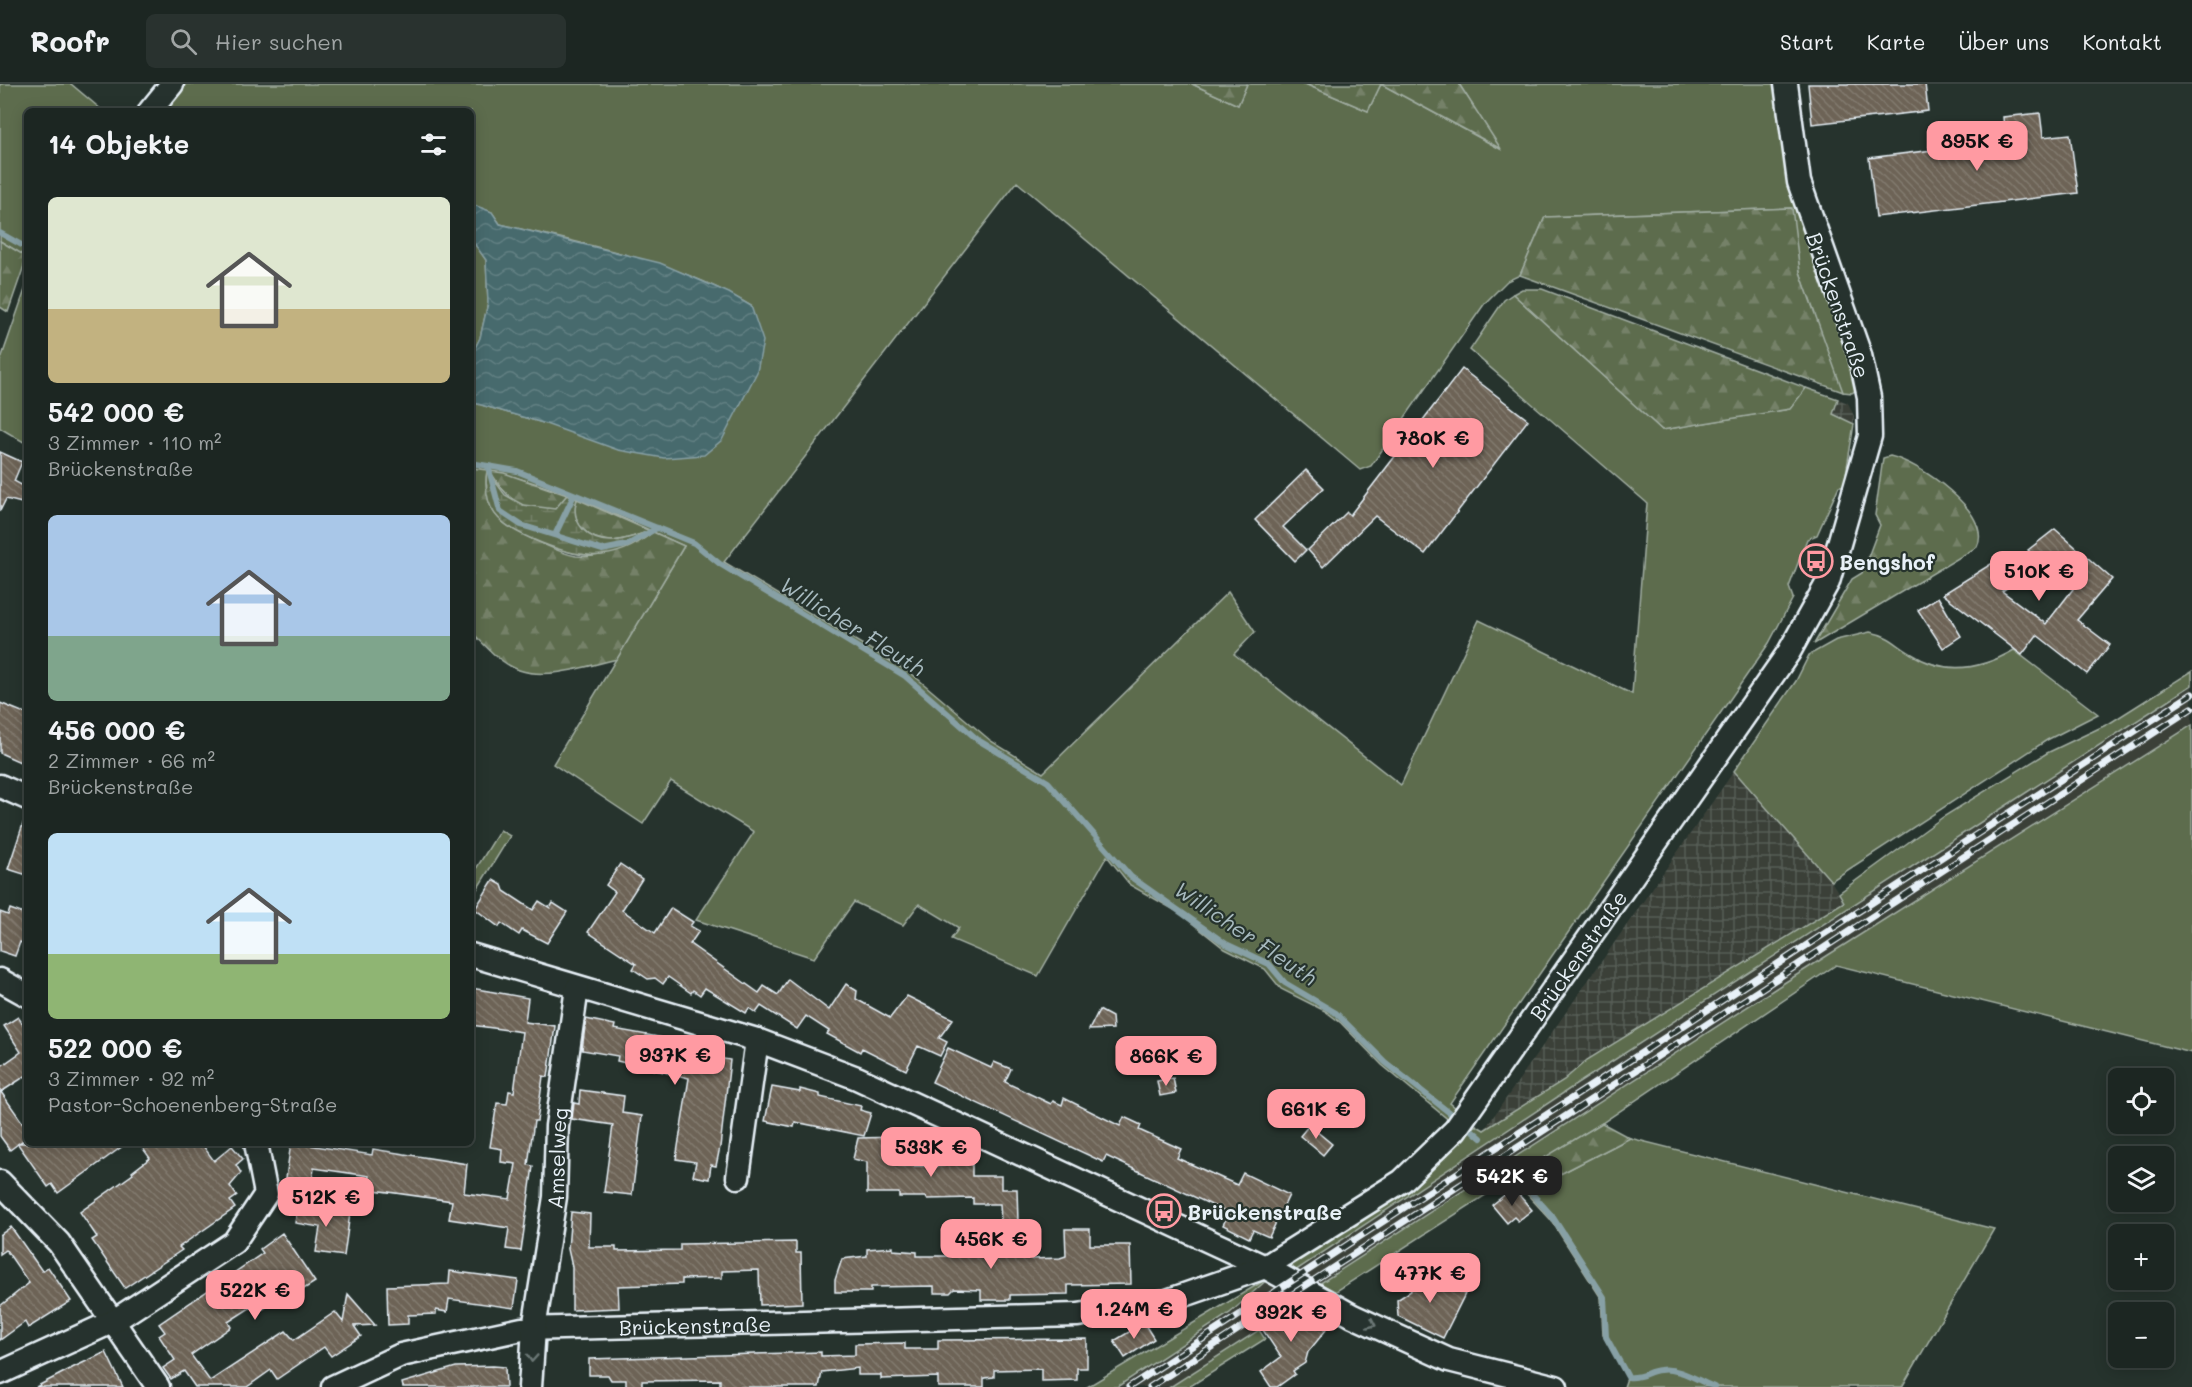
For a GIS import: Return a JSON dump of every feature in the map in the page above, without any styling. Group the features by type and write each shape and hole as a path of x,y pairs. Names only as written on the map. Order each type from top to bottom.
{"street":[{"path":"152,108 172,84"},
{"name":"Brückenstraße","path":"333,1387 401,1355 522,1329 1078,1315 1167,1301 1265,1267 1402,1181 1455,1130 1789,652 1828,582 1868,449 1869,406 1860,355 1801,190 1786,84"},
{"path":"0,786 24,797"},
{"path":"474,956 757,1040 857,1078 1265,1267 1353,1316 1449,1360 1556,1387"},
{"path":"0,980 24,992"},
{"name":"Amselweg","path":"530,1387 534,1329 555,1197 557,1126 577,988"},
{"path":"738,1177 757,1040"},
{"path":"0,1373 114,1321 234,1242 266,1194 257,1146"},
{"path":"0,1182 59,1243 158,1387"}],"shaded area":[{"path":"1838,399 1848,403 1854,416 1854,424 1833,414"},
{"path":"2192,685 2192,725 1784,983 1319,1284 1320,1303 1313,1307 1301,1302 1170,1387 1117,1387 1230,1313 1270,1277 1295,1271 1571,1088"},
{"path":"1734,771 1831,881 1844,901 1587,1060 1564,1080 1484,1130"}],"green space":[{"path":"0,84 71,84 99,108 24,108 24,255 0,241"},
{"path":"178,84 1192,84 1238,105 1247,84 1305,84 1368,111 1381,84 1500,149 1459,84 1777,84 1851,354 1858,388 1852,393 1843,392 1836,377 1800,272 1791,208 1545,217 1520,275 1507,281 1485,303 1371,466 1360,470 1017,182 724,562 912,674 991,741 1043,773 1228,592 1255,632 1234,654 1401,785 1479,620 1632,694 1647,503 1470,350 1504,300 1513,294 1662,430 1789,409 1806,388 1838,399 1833,414 1854,424 1844,486 1839,486 1817,535 1807,539 1789,587 1793,598 1769,643 1450,1103 1457,1109 1450,1121 1382,1065 1341,1023 1325,1011 1281,989 1265,969 1225,949 1178,912 1130,885 1107,856 1038,976 951,939 959,928 919,904 903,925 854,902 814,958 696,920 754,832 671,781 643,824 553,764 684,546 553,489 499,473 474,469 474,403 543,423 751,306 722,290 661,265 598,247 500,224 492,212 474,205 474,108 158,108"},
{"path":"1192,84 1247,84 1238,105"},
{"path":"1305,84 1381,84 1368,111"},
{"path":"1381,84 1459,84 1501,149"},
{"path":"1792,208 1800,272 1843,392 1520,275 1545,217"},
{"path":"0,241 24,255 24,266 8,312 0,307"},
{"path":"474,243 486,260 488,303 480,338 474,350"},
{"path":"1522,289 1542,289 1806,388 1790,409 1662,430 1513,294"},
{"path":"24,293 24,442 0,428 0,362"},
{"path":"1890,456 1934,478 1964,505 1975,519 1979,534 1977,547 1814,644 1852,579 1862,573 1880,525 1875,515 1883,458"},
{"path":"474,468 487,470 488,498 492,509 506,525 563,552 576,556 606,554 627,547 653,532 684,546 617,659 568,671 530,673 512,667 493,653 474,634"},
{"path":"487,470 505,495 523,505 555,509 567,495 577,499 575,508 579,523 583,529 596,538 613,541 653,532 624,550 609,554 580,554 548,546 510,528 495,514 487,496"},
{"path":"490,471 504,473 567,495 556,509 524,506 502,489"},
{"path":"577,499 650,531 613,541 596,538 583,529 579,523 575,508"},
{"path":"1870,632 1887,638 1923,660 1949,667 1975,666 2014,650 2098,714 2047,740 1831,881 1734,771 1796,681 1809,655 1836,640"},
{"path":"2192,671 2192,685 1571,1088 1295,1271 1290,1264 1425,1177 1476,1125 1484,1130 1564,1080 1587,1060 1844,902 1839,893 1943,817 2047,753 2110,723"},
{"path":"2192,725 2192,1053 1836,965 1602,1123 1518,1174 1531,1189 1630,1138 1994,1229 1902,1387 1624,1387 1627,1378 1603,1335 1601,1298 1551,1220 1512,1178 1335,1292 1319,1284 1784,983"},
{"path":"500,830 510,836 474,894 474,872"},
{"path":"1602,1123 1630,1138 1531,1189 1517,1174"},
{"path":"1270,1277 1230,1313 1117,1387 1087,1387"},
{"path":"1259,1330 1265,1339 1189,1387 1170,1387"}],"water":[{"path":"474,205 492,212 500,224 660,263 729,293 751,306 763,341 757,372 722,440 704,455 664,458 618,450 543,423 474,403 474,350 480,338 488,303 486,260 474,243"}],"building":[{"path":"1808,84 1925,84 1928,111 1812,124"},
{"path":"2040,113 2043,137 2070,134 2078,193 1876,217 1869,158 2005,141 2003,117"},
{"path":"1462,369 1528,420 1425,554 1375,516 1323,567 1308,550 1347,512 1350,515"},
{"path":"0,452 22,462 14,481 24,486 24,497 22,503 6,499 0,511"},
{"path":"1306,470 1324,488 1283,527 1306,550 1295,561 1255,520"},
{"path":"2055,529 2112,579 2077,620 2110,645 2087,674 2037,635 2022,655 1943,594 2007,554 2022,578 2002,591 2046,624 2073,589 2028,550"},
{"path":"1938,597 1961,636 1943,648 1918,610"},
{"path":"0,703 24,713 24,764 0,753"},
{"path":"24,821 24,874 8,869"},
{"path":"620,864 642,879 622,910 655,933 671,908 693,922 690,926 699,931 690,944 759,993 764,986 778,995 788,979 829,1010 846,984 857,991 856,999 890,1018 907,996 953,1019 939,1038 947,1042 940,1056 918,1046 906,1070 862,1048 860,1052 827,1034 829,1031 806,1016 797,1029 761,1006 756,1013 749,1008 746,1013 705,988 700,995 693,990 691,993 668,977 663,984 655,978 648,979 633,969 636,964 588,932 615,892 606,885"},
{"path":"493,880 502,885 504,891 533,910 539,901 550,908 553,903 567,912 547,943 522,930 519,935 501,923 499,927 475,909"},
{"path":"10,909 24,914 24,944 20,942 15,956 0,951 0,912 8,915"},
{"path":"474,989 528,998 525,1022 555,1026 548,1077 543,1076 537,1121 534,1121 528,1165 533,1166 521,1251 506,1249 509,1228 449,1219 452,1201 367,1189 369,1176 314,1168 310,1198 290,1195 293,1179 286,1178 291,1146 315,1146 372,1155 373,1149 467,1164 464,1193 510,1199 516,1164 501,1162 502,1149 490,1147 497,1103 507,1104 509,1091 514,1092 522,1032 474,1025"},
{"path":"1099,1010 1112,1017 1113,1029 1089,1030"},
{"path":"18,1017 24,1026 24,1077 1,1092 24,1125 24,1140 19,1143 24,1143 24,1146 123,1146 58,1193 52,1184 48,1187 18,1144 10,1150 0,1136 0,1067 21,1052 4,1026"},
{"path":"586,1019 615,1025 614,1029 664,1038 663,1041 672,1042 672,1045 691,1049 690,1053 730,1060 720,1147 716,1166 711,1165 709,1179 693,1176 696,1162 676,1159 689,1078 617,1061 618,1056 582,1050"},
{"path":"948,1048 991,1068 994,1062 1011,1069 1005,1082 1051,1104 1053,1101 1062,1105 1064,1098 1120,1126 1124,1117 1141,1125 1139,1130 1181,1149 1177,1158 1237,1185 1243,1173 1289,1195 1269,1237 1253,1230 1249,1238 1223,1225 1229,1213 1106,1156 1103,1162 932,1082"},
{"path":"1173,1078 1176,1093 1160,1096 1157,1081"},
{"path":"772,1087 800,1092 800,1089 820,1094 820,1097 861,1106 860,1110 871,1113 864,1136 795,1122 794,1127 765,1121"},
{"path":"580,1090 624,1096 622,1113 642,1116 632,1195 604,1192 613,1125 572,1119 574,1103 579,1104"},
{"path":"1309,1125 1332,1144 1323,1155 1300,1136"},
{"path":"899,1137 899,1166 944,1166 944,1158 972,1158 972,1176 1001,1176 1001,1189 1017,1189 1018,1222 1001,1222 1000,1204 973,1204 973,1198 927,1199 926,1197 899,1197 899,1193 867,1193 867,1162 853,1159 858,1138"},
{"path":"141,1146 170,1146 172,1148 175,1146 203,1146 214,1161 232,1146 243,1159 236,1165 241,1173 230,1186 237,1196 230,1201 235,1208 179,1247 182,1250 125,1288 92,1240 97,1237 80,1212 133,1174 132,1172 150,1158"},
{"path":"1513,1188 1532,1210 1518,1221 1514,1217 1507,1223 1492,1205"},
{"path":"298,1204 350,1213 344,1256 316,1252 320,1227 295,1223"},
{"path":"571,1212 590,1214 589,1247 616,1247 616,1251 680,1250 680,1244 796,1242 796,1253 801,1253 802,1303 760,1305 759,1270 722,1271 722,1278 682,1279 682,1284 618,1286 619,1308 572,1310 572,1267 568,1249"},
{"path":"11,1227 42,1271 48,1267 71,1301 28,1328 25,1322 0,1340 0,1306 29,1283 6,1250 0,1254 0,1235"},
{"path":"1065,1229 1090,1229 1090,1245 1130,1245 1131,1284 1068,1285 1068,1294 1010,1295 1010,1300 981,1300 981,1290 954,1289 950,1293 934,1293 934,1286 871,1287 871,1292 835,1292 835,1280 842,1259 867,1256 867,1249 893,1247 893,1250 917,1252 917,1256 986,1256 1008,1255 1008,1247 1031,1247 1031,1259 1060,1258 1066,1256"},
{"path":"282,1233 315,1282 278,1305 275,1301 263,1309 259,1302 228,1322 231,1327 191,1355 210,1381 286,1331 294,1340 335,1312 343,1322 348,1294 375,1325 354,1326 361,1336 331,1356 324,1347 277,1379 271,1370 247,1387 195,1387 184,1371 171,1379 163,1368 175,1360 159,1336 165,1332 159,1324 263,1253 260,1249"},
{"path":"1417,1270 1465,1294 1443,1338 1398,1316 1397,1300 1411,1291 1408,1277"},
{"path":"450,1271 518,1280 514,1308 449,1299 447,1312 436,1310 436,1314 408,1315 408,1324 388,1325 387,1286 449,1284"},
{"path":"1296,1305 1304,1318 1314,1312 1326,1330 1308,1352 1305,1363 1293,1371 1295,1374 1277,1387 1271,1387 1261,1372 1281,1357 1261,1327"},
{"path":"1144,1323 1154,1339 1125,1358 1114,1341"},
{"path":"1087,1339 1087,1368 1077,1368 1077,1380 1041,1381 1041,1369 994,1370 994,1377 984,1378 984,1387 938,1387 938,1377 881,1379 881,1375 858,1375 858,1368 822,1372 819,1387 720,1387 720,1380 642,1381 642,1387 626,1387 626,1380 611,1380 608,1375 589,1375 589,1359 821,1352 821,1356 855,1355 855,1344 905,1343 905,1349 938,1349 938,1340"},
{"path":"106,1352 123,1387 36,1387 74,1367"},
{"path":"456,1367 505,1367 506,1387 403,1387 402,1383"}],"waterway":[{"name":"Willicher Fleuth","path":"0,233 24,246"},
{"name":"Willicher Fleuth","path":"474,464 517,471 694,543 720,564 905,676 978,740 1048,782 1131,877 1226,944 1269,964 1285,983 1336,1013 1385,1062 1451,1114"},
{"path":"488,466 500,511 521,525 602,550 627,545 657,528"},
{"path":"555,535 574,495"},
{"name":"Willicher Fleuth","path":"1473,1131 1481,1138"},
{"name":"Willicher Fleuth","path":"1509,1168 1552,1216 1604,1297 1606,1337 1628,1377 1674,1370 1714,1387"}],"railway":[{"path":"1129,1387 2192,694"},
{"path":"1150,1387 2192,708"}],"place":[{"name":"Bengshof","path":"1816,561"},
{"name":"Brückenstraße","path":"1164,1211"}]}
